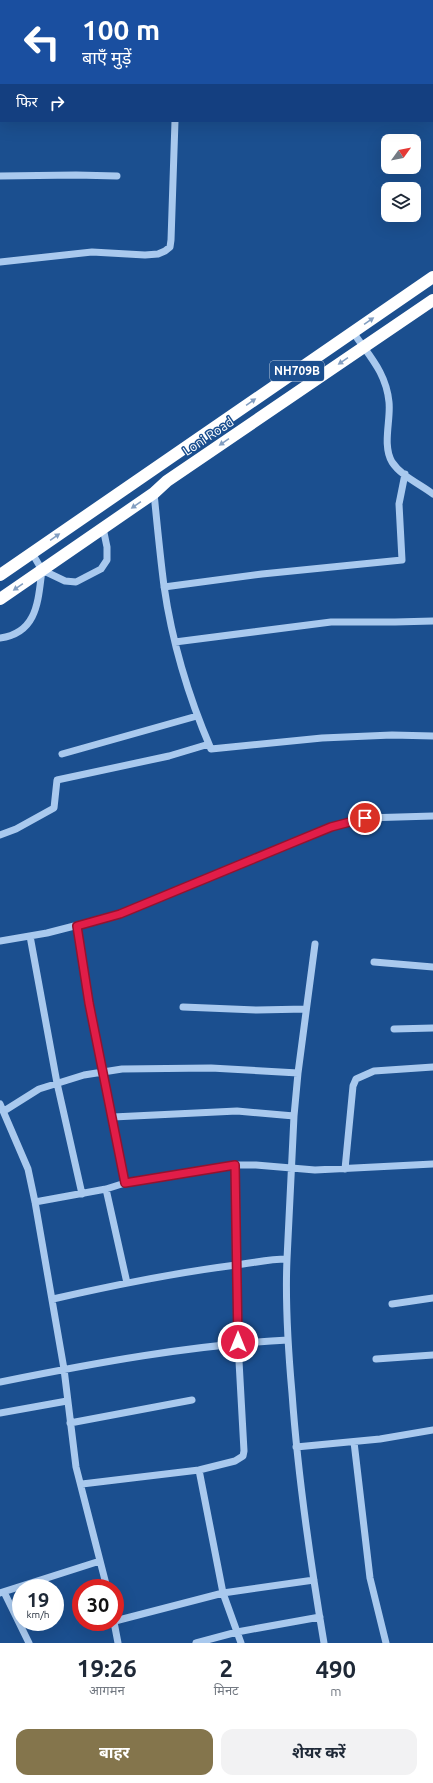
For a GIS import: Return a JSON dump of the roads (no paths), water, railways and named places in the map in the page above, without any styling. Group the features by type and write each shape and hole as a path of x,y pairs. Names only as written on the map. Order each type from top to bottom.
{"highway":[{"name":"Loni Road","path":"0,575 433,277"},
{"name":"Loni Road","path":"0,599 154,493 167,481 433,300"}],"street":[{"path":"0,262 92,252 145,255 165,251 170,247 175,122"},
{"path":"0,176 117,176"},
{"path":"353,332 363,348 374,360 383,376 389,402 387,448 391,461 398,470 432,493"},
{"path":"164,587 262,574 402,560 399,504 405,474"},
{"path":"154,493 164,587 175,642 197,716 211,749 322,738 392,735 433,736"},
{"path":"32,554 42,570 65,582 76,582 100,569 107,560 107,547 103,528"},
{"path":"0,638 21,631 32,620 36,609 42,570"},
{"path":"175,642 331,622 395,622 433,620"},
{"path":"62,754 197,716"},
{"path":"0,835 16,829 54,808 57,780 168,756 209,744"},
{"path":"0,941 77,926 120,914 331,827 365,818 433,816"},
{"path":"77,926 102,1073 113,1116 125,1183"},
{"path":"30,936 57,1083 82,1194"},
{"path":"315,944 298,1073 290,1167 287,1259 288,1340 296,1447 324,1643"},
{"path":"374,962 433,967"},
{"path":"184,1007 257,1010 306,1009"},
{"path":"394,1029 433,1028"},
{"path":"345,1169 353,1086 356,1079 374,1071 433,1067"},
{"path":"105,1579 82,1484 76,1468 64,1369 53,1299 28,1169 2,1107 39,1088 84,1075 122,1069 211,1068 298,1073"},
{"path":"113,1116 237,1111 294,1116"},
{"path":"35,1202 106,1189 125,1183 235,1165 290,1167 315,1170 433,1164"},
{"path":"82,1484 199,1470 236,1461 243,1456 238,1342 235,1165"},
{"path":"106,1189 127,1283"},
{"path":"53,1299 212,1267 237,1265 272,1259 287,1259"},
{"path":"392,1304 433,1298"},
{"path":"0,1382 64,1369 194,1348 238,1342 288,1340"},
{"path":"376,1359 433,1355"},
{"path":"70,1423 192,1400"},
{"path":"0,1413 67,1401"},
{"path":"296,1447 354,1442 433,1432"},
{"path":"354,1442 370,1578 386,1643"},
{"path":"199,1470 223,1594 241,1643"},
{"path":"28,1643 2,1593 100,1561"},
{"path":"124,1619 223,1594 314,1580"},
{"path":"196,1643 237,1632 320,1617"},
{"path":"116,1631 118,1643"}]}
